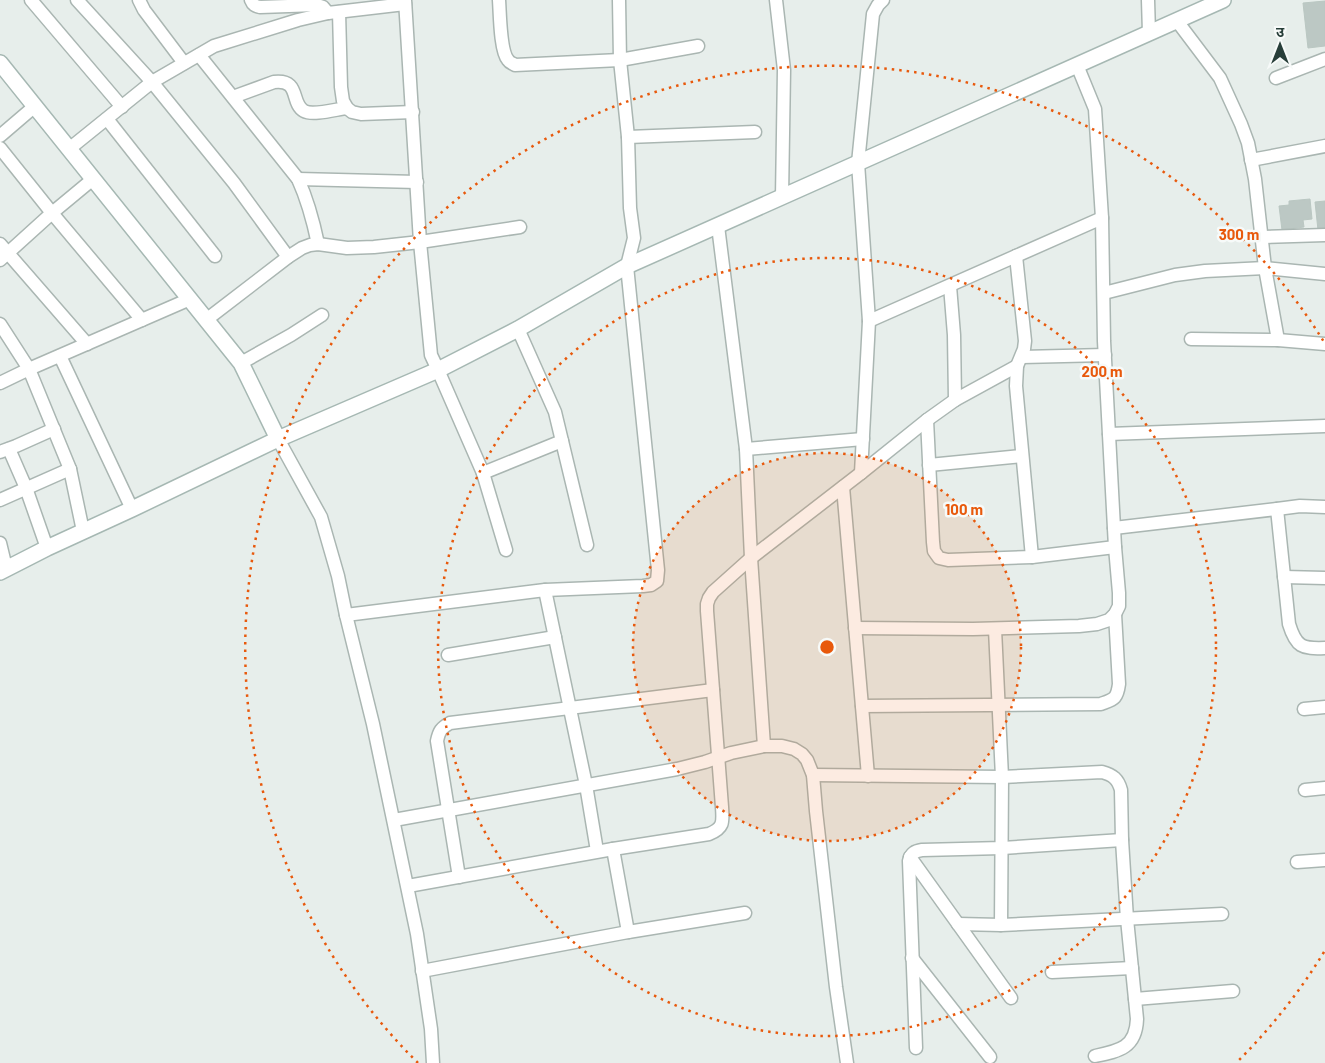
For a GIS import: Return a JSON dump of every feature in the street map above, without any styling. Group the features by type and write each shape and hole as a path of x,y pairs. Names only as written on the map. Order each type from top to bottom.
{"street":[{"path":"31,0 122,107"},
{"path":"77,0 152,82 234,184 288,257"},
{"path":"139,0 144,10 184,63"},
{"path":"251,0 255,6 297,2 317,5 333,12"},
{"path":"498,0 504,54 515,65 620,60 698,46"},
{"path":"346,614 545,590 643,586 651,585 658,577 627,266 634,238 630,208 628,137 620,60 619,0"},
{"path":"776,0 784,70 782,197"},
{"path":"861,473 869,321 858,163 873,14 883,0"},
{"path":"1148,0 1149,33"},
{"path":"0,543 3,570 278,439 438,370 518,329 627,266 1223,0"},
{"path":"69,149 152,82 214,46 298,20 333,12 405,2 420,242 431,355 483,473 506,550"},
{"path":"333,12 343,101 347,108 352,112 361,114 413,112"},
{"path":"1177,20 1220,78 1242,124 1248,143 1255,179 1265,268 1278,340"},
{"path":"199,55 298,178 310,208 318,244"},
{"path":"1276,78 1325,59"},
{"path":"0,63 241,362 278,439 321,518 338,576 374,724 408,886 431,1029 434,1063"},
{"path":"862,706 1101,704 1113,700 1118,693 1115,614 1119,593 1105,355 1102,218 1095,109 1077,65"},
{"path":"233,97 274,82 279,82 290,86 294,91 299,106 306,112 312,113 347,108"},
{"path":"0,136 34,106"},
{"path":"107,119 215,256"},
{"path":"628,137 754,132"},
{"path":"1251,160 1325,146"},
{"path":"0,148 142,320"},
{"path":"298,178 417,182"},
{"path":"87,344 3,252 93,179"},
{"path":"869,321 1102,218"},
{"path":"718,226 746,449 751,558 764,746"},
{"path":"206,320 288,257 310,245 318,244 347,248 420,242 520,227"},
{"path":"1262,237 1325,235"},
{"path":"1016,256 1025,341 1019,361 1016,386 1032,557"},
{"path":"1104,292 1175,275 1205,271 1265,268 1325,274"},
{"path":"950,286 954,335 955,400"},
{"path":"0,383 190,299"},
{"path":"241,362 291,335 322,315"},
{"path":"0,325 30,369 70,470 83,531"},
{"path":"518,329 555,412 587,545"},
{"path":"1191,339 1278,340 1325,344"},
{"path":"408,886 613,849 709,834 719,829 722,824 722,818 706,604 709,598 718,587 751,558 955,400 1019,361 1105,355"},
{"path":"60,356 132,509"},
{"path":"927,420 934,551 939,558 948,560 1032,557 1116,547"},
{"path":"1109,434 1325,426"},
{"path":"47,548 26,488 5,450 54,429"},
{"path":"746,449 862,439"},
{"path":"483,473 562,442"},
{"path":"929,465 1022,456"},
{"path":"0,500 70,470"},
{"path":"843,487 868,776"},
{"path":"1114,528 1300,506 1325,507"},
{"path":"1277,509 1289,624 1292,635 1301,646 1325,648"},
{"path":"1284,577 1325,578"},
{"path":"545,590 586,785 597,852"},
{"path":"855,628 995,629 1079,626 1097,624 1109,620 1115,614"},
{"path":"995,629 1002,777 1001,925"},
{"path":"448,654 554,637"},
{"path":"459,877 437,741 438,732 443,727 450,723 713,690"},
{"path":"1304,709 1325,707"},
{"path":"394,820 677,770 731,753 764,746 782,746 794,749 807,760 813,775 836,987 847,1063"},
{"path":"813,775 1002,777 1102,772 1114,776 1119,782 1121,790 1127,919 1137,1029 1127,1046 1115,1052 1095,1056"},
{"path":"1305,790 1325,788"},
{"path":"916,1048 909,861 914,852 922,850 1002,848 1122,840"},
{"path":"613,849 628,932"},
{"path":"910,857 1011,998"},
{"path":"1296,862 1325,860"},
{"path":"422,971 628,932 746,913"},
{"path":"958,924 1001,925 1222,914"},
{"path":"912,958 990,1057"},
{"path":"1052,972 1132,968"},
{"path":"1135,999 1233,991"}],"building":[{"path":"1325,1 1325,46 1308,48 1303,3"},
{"path":"1310,199 1312,219 1303,220 1304,227 1282,230 1279,206 1289,205 1289,201"},
{"path":"1325,201 1325,229 1318,230 1315,202"}]}
